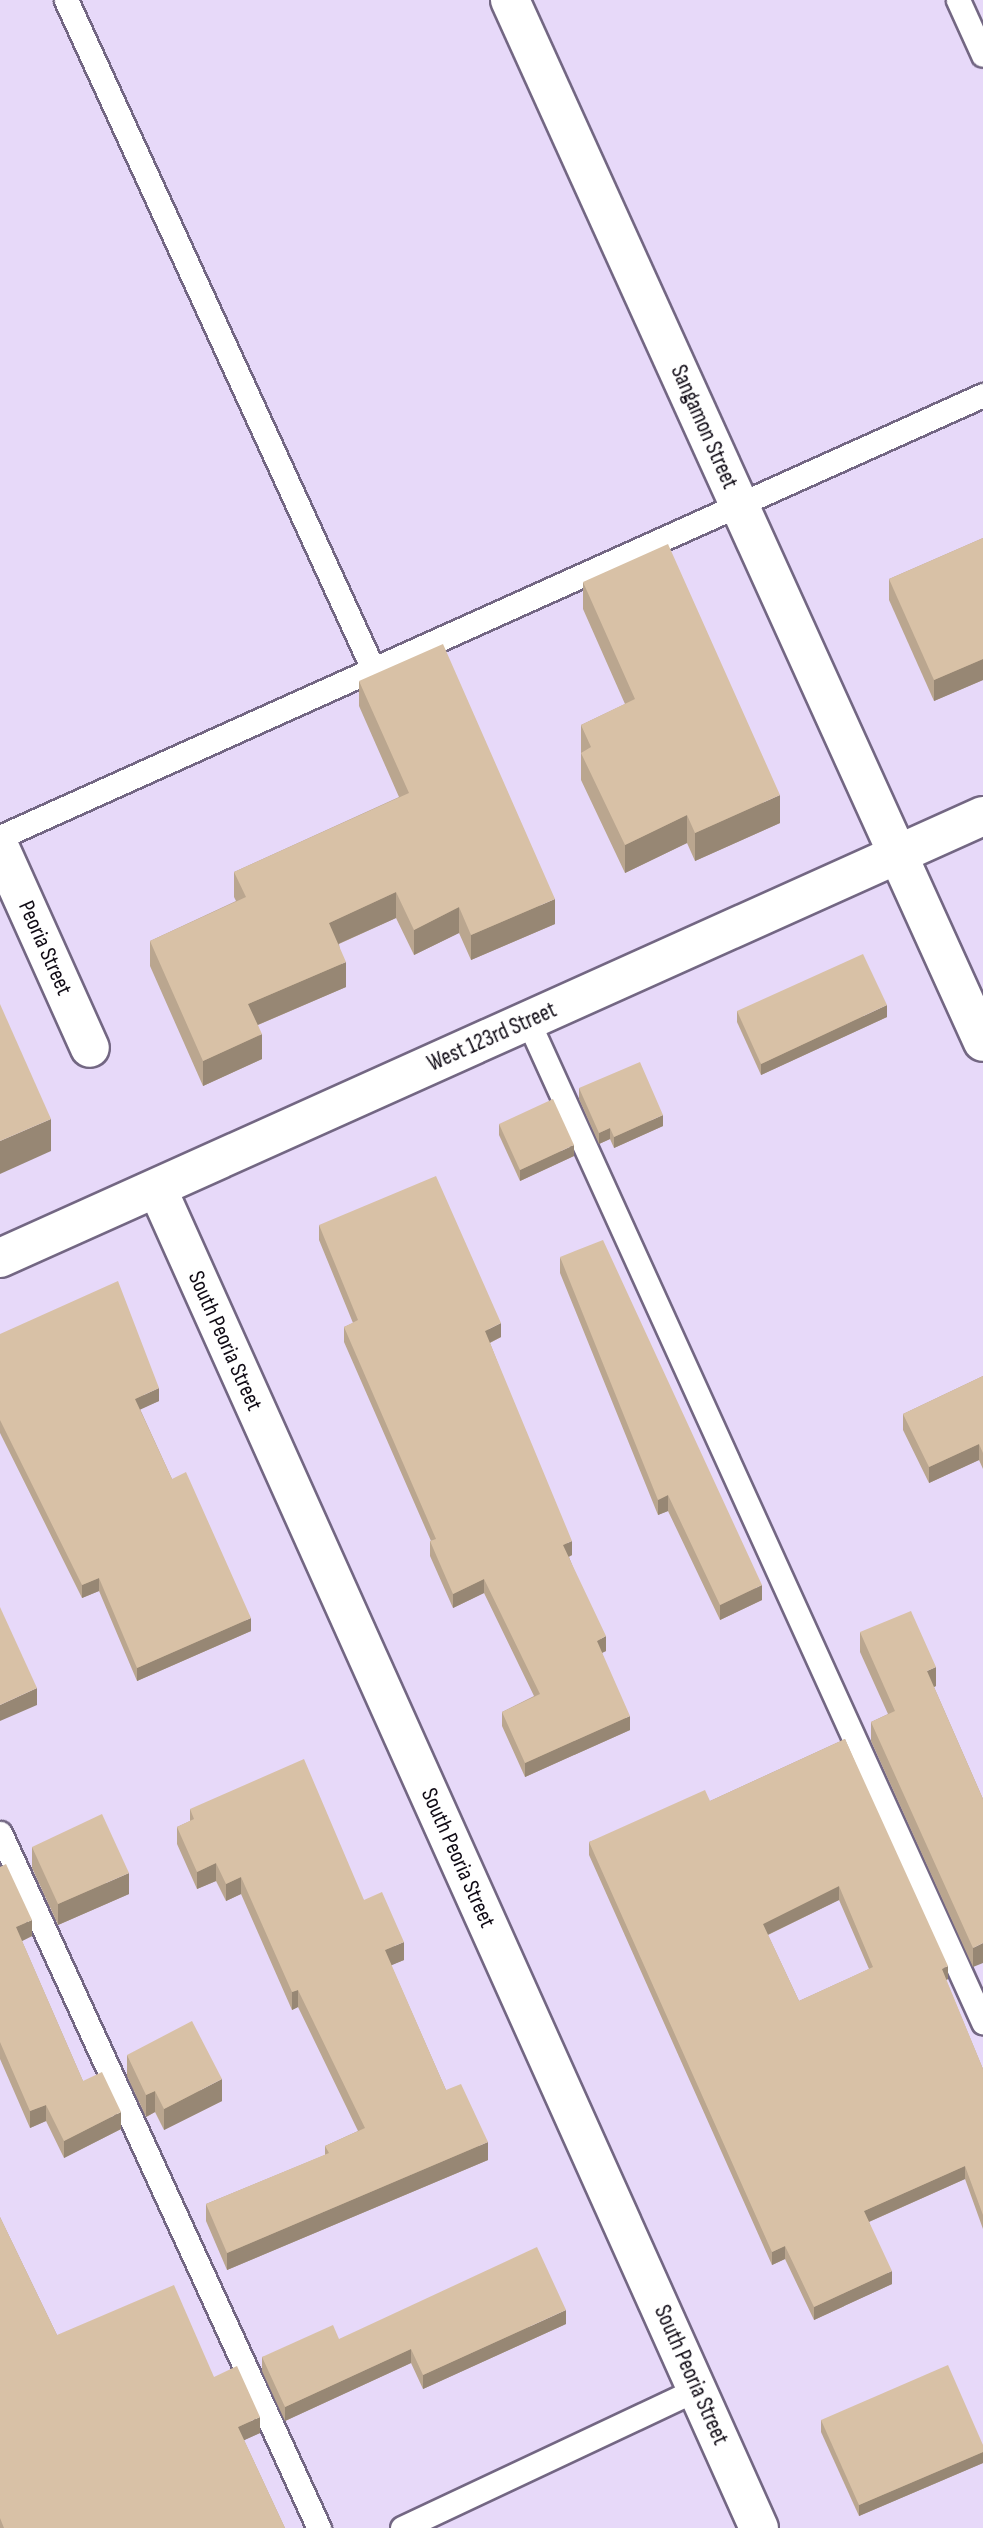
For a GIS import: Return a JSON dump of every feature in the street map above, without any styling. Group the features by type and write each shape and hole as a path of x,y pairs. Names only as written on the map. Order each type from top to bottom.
{"street":[{"name":"Sangamon Street","path":"510,0 983,1042"},
{"name":"West 123rd Street","path":"0,1258 983,816"},
{"name":"Peoria Street","path":"0,848 90,1048"},
{"name":"South Peoria Street","path":"156,1188 760,2528"}],"lane":[{"path":"66,0 373,669"},
{"path":"958,0 983,55"},
{"path":"0,837 983,395"},
{"path":"528,1021 983,2021"},
{"path":"0,1833 319,2528"},
{"path":"402,2528 697,2389"}],"building":[{"path":"983,538 983,659 934,680 889,579"},
{"path":"668,544 780,795 695,833 687,815 625,845 581,753 591,747 581,725 635,699 583,582"},
{"path":"443,644 555,899 471,935 459,907 414,930 396,892 329,923 346,962 248,1004 262,1034 203,1061 150,941 246,897 234,872 409,793 359,681"},
{"path":"863,954 887,1005 761,1064 737,1011"},
{"path":"0,1004 51,1119 0,1141"},
{"path":"640,1062 663,1115 614,1137 610,1128 599,1133 579,1088"},
{"path":"553,1099 574,1145 520,1170 499,1124"},
{"path":"436,1176 501,1323 485,1331 572,1541 563,1545 606,1636 597,1641 630,1716 525,1763 502,1712 540,1694 484,1579 453,1594 430,1541 436,1539 344,1327 358,1320 319,1225"},
{"path":"603,1240 762,1585 720,1605 668,1495 658,1500 560,1257"},
{"path":"118,1281 159,1388 135,1399 172,1479 186,1472 251,1618 137,1668 99,1578 82,1585 0,1420 0,1334"},
{"path":"983,1376 983,1453 979,1444 929,1467 903,1414"},
{"path":"0,1607 37,1688 0,1705"},
{"path":"911,1611 936,1667 927,1671 983,1799 983,1943 973,1948 871,1722 895,1711 860,1632"},
{"path":"845,1739 948,1966 942,1969 983,2069 983,2215 965,2166 864,2211 892,2271 814,2307 785,2246 772,2252 589,1842 705,1790 710,1801","holes":["839,1886 873,1967 799,2001 763,1924"]},
{"path":"304,1759 364,1900 382,1892 404,1942 385,1950 446,2090 461,2084 488,2142 227,2253 206,2204 329,2153 325,2146 365,2128 298,1990 292,1992 241,1877 226,1884 216,1863 197,1872 177,1827 194,1819 190,1809"},
{"path":"102,1814 129,1873 58,1904 32,1847"},
{"path":"6,1864 32,1920 16,1927 83,2081 102,2072 121,2112 64,2141 46,2105 30,2111 0,2042 0,1867"},
{"path":"192,2021 222,2079 164,2109 155,2091 146,2095 127,2055"},
{"path":"0,2217 57,2335 174,2285 214,2377 237,2366 260,2417 238,2427 285,2528 4,2528 0,2518"},
{"path":"537,2247 566,2310 423,2375 411,2349 285,2407 262,2357 333,2325 339,2339"},
{"path":"948,2365 983,2445 983,2452 859,2505 821,2420"}]}
